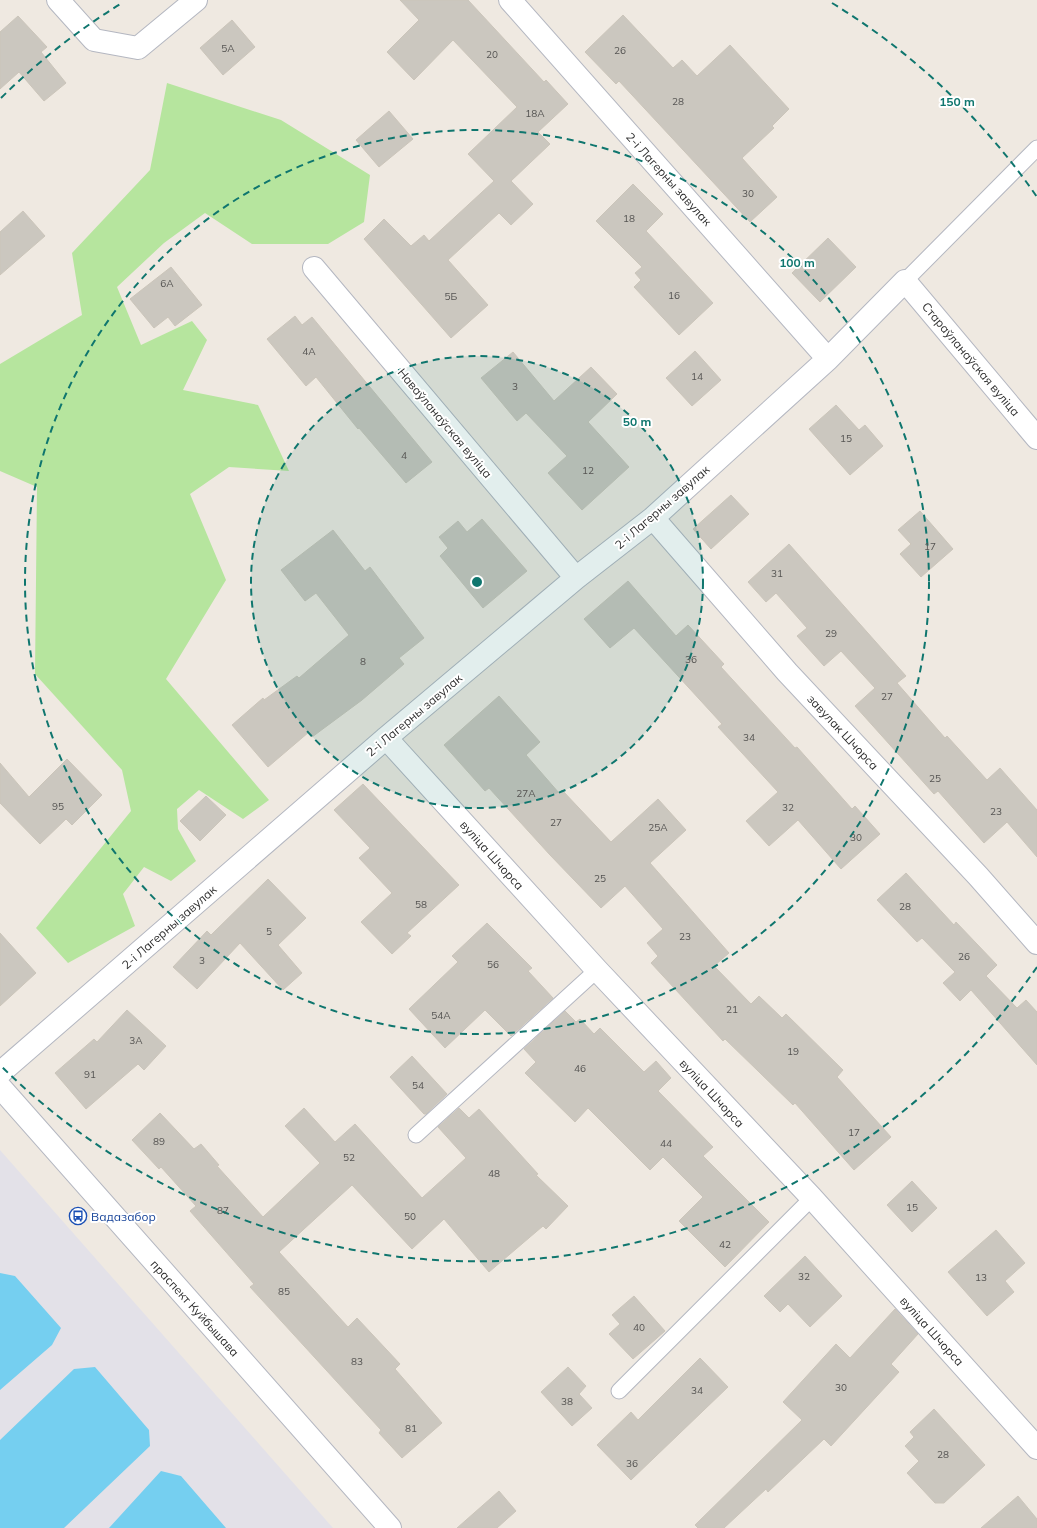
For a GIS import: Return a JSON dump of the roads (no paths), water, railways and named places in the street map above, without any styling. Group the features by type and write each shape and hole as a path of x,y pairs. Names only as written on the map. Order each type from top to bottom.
{"street":[{"path":"58,0 94,40 138,48 196,0"},
{"name":"2-і Лагерны завулак","path":"510,0 828,359"},
{"name":"Наваўланаўская вуліца","path":"314,268 576,578"},
{"name":"2-і Лагерны завулак","path":"0,1073 386,738 576,578 653,518 828,359 905,281"},
{"name":"Стараўланаўская вуліца","path":"905,281 1037,438"},
{"name":"завулак Шчорса","path":"653,518 787,672 978,876 1037,943"},
{"name":"вуліца Шчорса","path":"386,738 598,970 812,1198 1037,1448"},
{"name":"праспект Куйбышава","path":"0,1087 390,1528"}],"lane":[{"path":"905,281 1037,148"},
{"path":"416,1135 598,970"},
{"path":"620,1391 812,1198"}],"water":[{"path":"0,1273 15,1276 61,1328 52,1345 0,1390"},
{"path":"95,1367 149,1430 150,1446 64,1528 0,1528 0,1440 74,1369"},
{"path":"161,1471 181,1476 226,1528 109,1528"}],"place":[{"name":"Вадазабор","path":"78,1216"}]}
